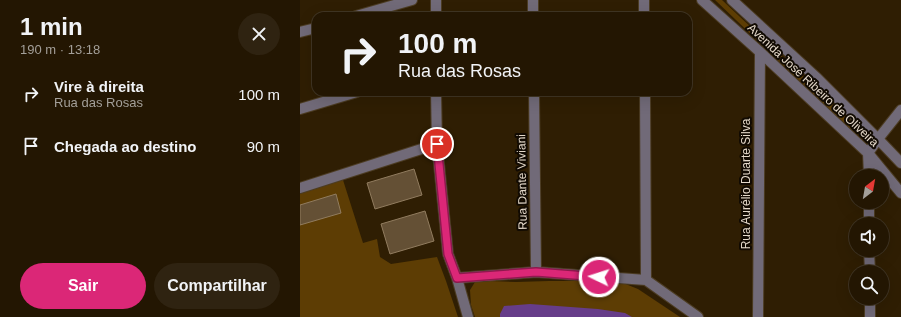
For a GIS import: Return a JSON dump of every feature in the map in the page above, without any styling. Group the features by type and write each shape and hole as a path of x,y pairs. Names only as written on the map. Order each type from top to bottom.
{"street":[{"path":"370,12 412,0"},
{"path":"436,0 436,12"},
{"path":"533,0 533,12"},
{"path":"644,0 644,12"},
{"name":"Avenida José Ribeiro de Oliveira","path":"702,0 868,152 878,169"},
{"name":"Avenida José Ribeiro de Oliveira","path":"732,0 818,79 901,163"},
{"path":"300,32 312,29"},
{"name":"Rua Aurélio Duarte Silva","path":"758,317 760,52"},
{"path":"300,110 344,96"},
{"path":"436,96 437,144 448,254 457,278 468,317"},
{"name":"Rua Dante Viviani","path":"534,96 536,272"},
{"path":"645,96 646,280"},
{"path":"869,169 868,152 901,110"},
{"path":"300,188 437,144"},
{"name":"Avenida José Ribeiro de Oliveira","path":"889,184 901,193"},
{"path":"457,278 536,272 646,280 698,317"},
{"path":"870,305 870,317"}],"shaded area":[{"path":"715,0 722,0 855,125 850,129"},
{"path":"343,180 363,243 377,239 380,257 391,264 437,257 458,317 300,317 300,191"},
{"path":"596,281 623,283 638,289 680,317 475,317 471,305 470,290 475,282"},
{"path":"530,304 598,309 625,313 632,317 500,317 504,306"}],"building":[{"path":"414,169 422,195 375,209 367,183"},
{"path":"336,194 341,213 300,225 300,205"},
{"path":"425,211 434,241 390,254 381,224"}],"route":[{"path":"437,144 448,254 457,278 536,272 599,277"}]}
